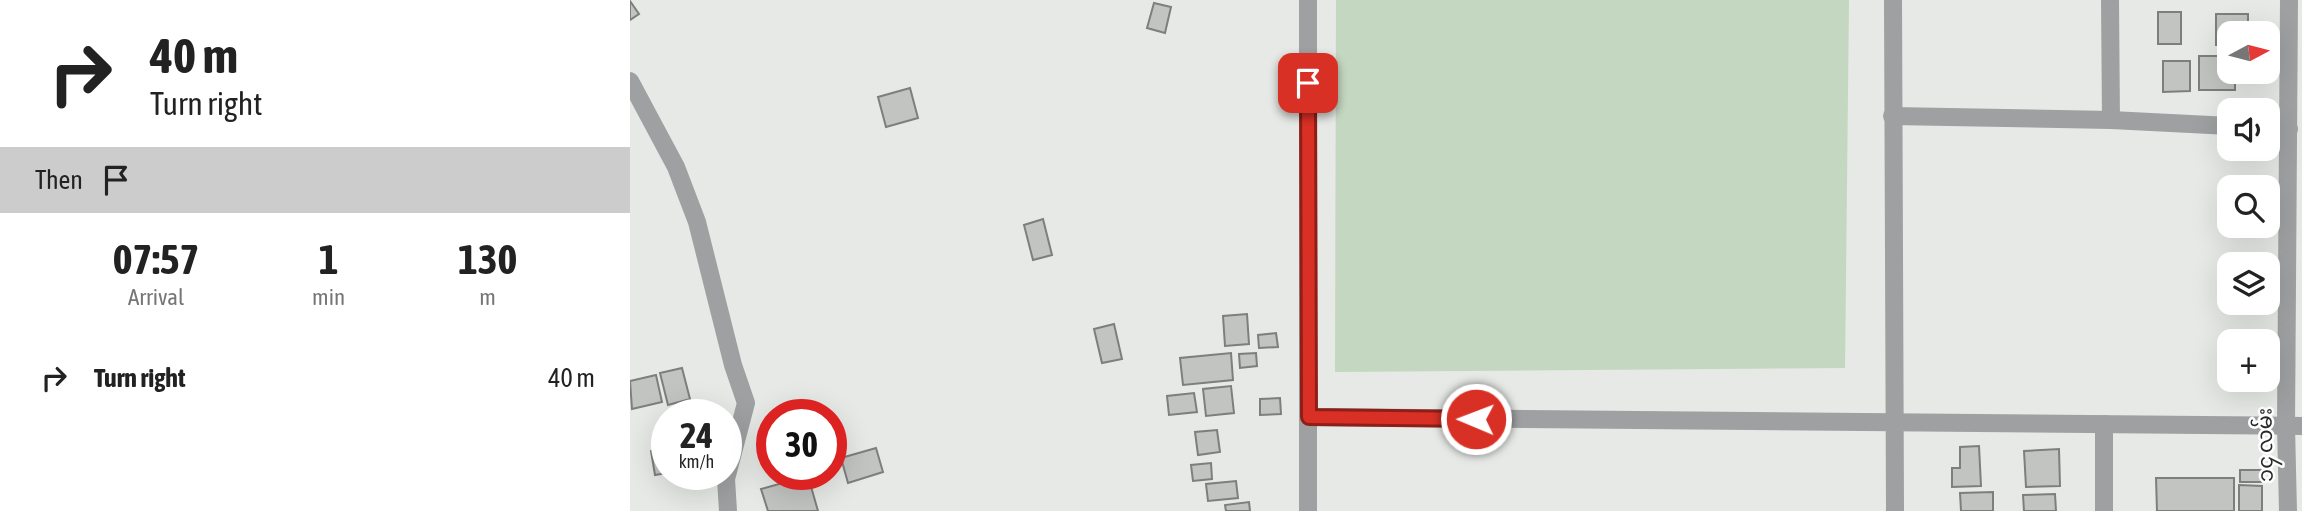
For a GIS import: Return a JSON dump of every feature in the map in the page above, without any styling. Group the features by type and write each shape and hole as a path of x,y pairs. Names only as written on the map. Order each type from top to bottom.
{"street":[{"path":"1308,0 1308,511"},
{"path":"1893,0 1895,511"},
{"path":"2110,0 2111,120"},
{"name":"၁၄ လမ်း","path":"2288,511 2294,426 2289,0"},
{"path":"630,80 676,167 697,222 733,365 747,402 726,479 728,511"},
{"path":"1892,116 2111,120 2217,125"},
{"path":"2280,129 2289,129"},
{"path":"1309,417 2294,426"},
{"path":"2104,424 2104,511"}],"green space":[{"path":"1336,0 1849,0 1845,368 1335,372"}],"building":[{"path":"630,1 639,14 630,20"},
{"path":"1154,3 1171,7 1165,33 1147,28"},
{"path":"2158,12 2181,12 2181,44 2158,44"},
{"path":"2216,14 2248,14 2248,21 2217,21 2216,45"},
{"path":"2199,56 2217,56 2217,84 2235,84 2235,90 2199,90"},
{"path":"2163,61 2190,61 2190,91 2163,92"},
{"path":"910,88 918,118 886,127 878,97"},
{"path":"1043,219 1052,255 1033,260 1024,225"},
{"path":"1247,314 1249,344 1225,346 1223,316"},
{"path":"1114,324 1122,359 1102,363 1094,329"},
{"path":"1276,333 1278,347 1259,348 1258,335"},
{"path":"1231,353 1233,380 1183,385 1180,358"},
{"path":"1256,353 1257,366 1240,368 1239,354"},
{"path":"682,368 690,399 666,399 660,373"},
{"path":"656,375 661,399 651,399 651,405 632,409 630,381"},
{"path":"1231,386 1234,413 1206,416 1203,389"},
{"path":"1194,393 1197,412 1169,415 1167,396"},
{"path":"1280,398 1281,414 1260,415 1260,399"},
{"path":"1217,430 1220,452 1198,455 1195,432"},
{"path":"1979,446 1981,486 1952,487 1952,468 1960,468 1960,447"},
{"path":"876,448 883,472 848,483 847,456"},
{"path":"2059,449 2060,486 2026,487 2024,451"},
{"path":"1211,463 1212,479 1193,481 1191,465"},
{"path":"2240,470 2261,470 2261,482 2240,482"},
{"path":"2156,478 2234,478 2234,511 2157,511"},
{"path":"1236,481 1238,498 1208,501 1206,484"},
{"path":"2239,485 2262,486 2262,511 2239,511"},
{"path":"761,490 812,490 818,511 768,511"},
{"path":"1993,492 1993,511 1961,511 1960,493"},
{"path":"2055,494 2056,511 2024,511 2023,495"},
{"path":"1249,502 1250,511 1226,511 1225,505"}],"route":[{"path":"1308,83 1309,417 1476,419"}]}
